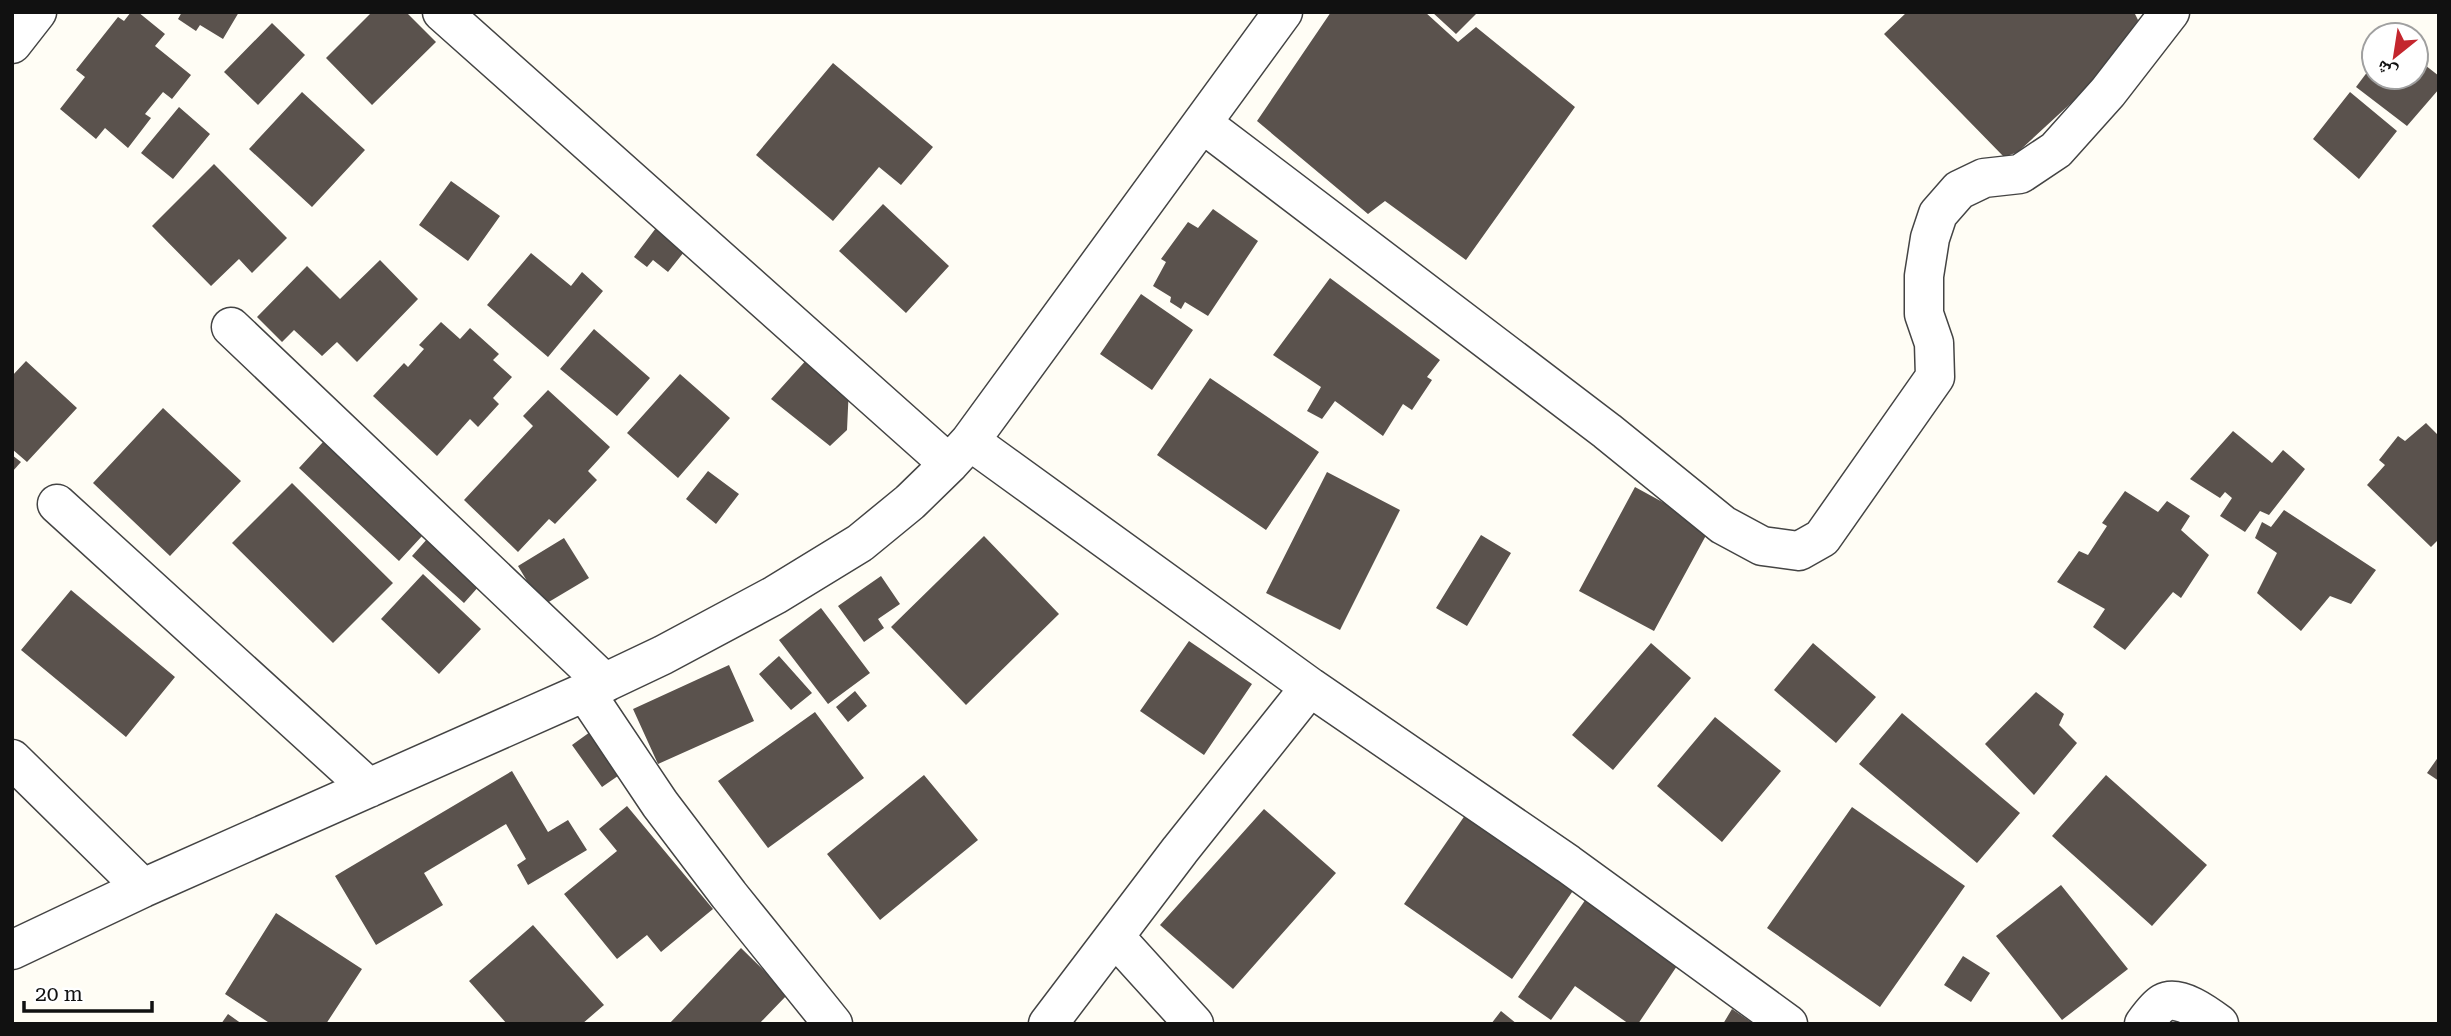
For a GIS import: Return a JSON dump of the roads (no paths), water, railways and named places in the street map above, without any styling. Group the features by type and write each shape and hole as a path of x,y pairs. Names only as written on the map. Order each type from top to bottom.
{"street":[{"path":"12,44 37,12"},
{"path":"442,12 960,453 1310,687 1568,864 1788,1024"},
{"path":"12,950 143,888 595,688 775,595 860,543 960,453 1283,12"},
{"path":"1202,124 1596,423 1723,525 1762,546 1799,551 1822,538 1935,377 1934,342 1924,314 1924,276 1930,237 1938,214 1959,190 1984,178 2020,174 2056,150 2108,92 2170,12"},
{"path":"231,327 595,688 660,804 833,1024"},
{"path":"57,504 369,789"},
{"path":"1048,1024 1188,840 1310,687"},
{"path":"12,759 143,888"},
{"path":"1115,937 1194,1024"},
{"path":"2144,1024 2163,1003 2170,1000 2201,1010 2220,1024"}]}
